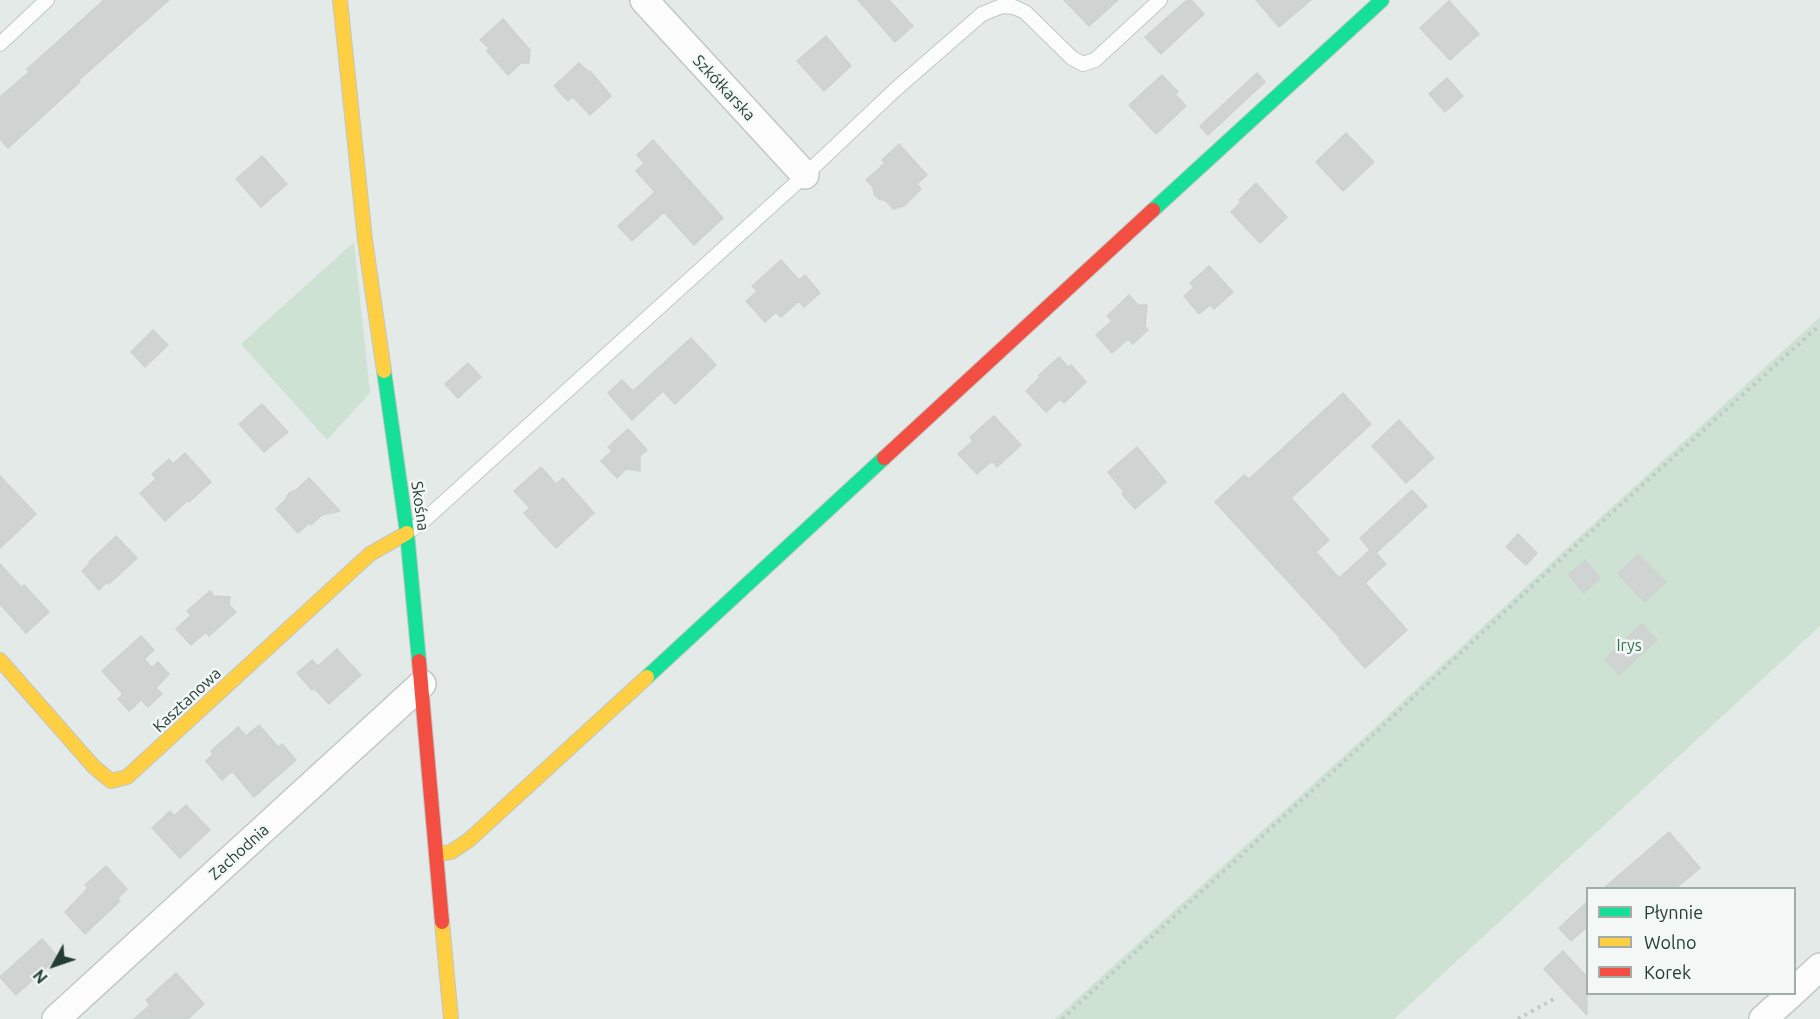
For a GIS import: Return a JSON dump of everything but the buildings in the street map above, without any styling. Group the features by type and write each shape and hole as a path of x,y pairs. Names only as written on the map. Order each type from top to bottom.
{"street":[{"name":"Skośna","path":"340,0 365,240 407,533 451,1019"},
{"name":"Szkółkarska","path":"644,0 805,175"},
{"path":"437,854 451,852 469,840 1382,0"},
{"name":"Kasztanowa","path":"0,660 94,767 111,781 127,777 370,554 407,533"},
{"name":"Zachodnia","path":"56,1019 422,684"},
{"path":"1796,989 1820,967"},
{"path":"1763,1019 1790,995"}],"lane":[{"path":"0,44 47,0"},
{"path":"407,533 429,516 970,23 991,9 1002,6 1014,7 1024,12 1072,58 1083,64 1095,60 1161,0"}],"path":[{"path":"1062,1019 1372,736 1575,546 1820,325"},
{"path":"1518,1019 1554,999"}],"green space":[{"path":"354,242 370,393 327,440 241,344"},
{"name":"Irys","path":"1820,317 1820,626 1394,1019 1055,1019 1369,733"}],"traffic: fast":[{"path":"1153,210 1382,0"},
{"path":"384,371 407,533 419,661"},
{"path":"647,677 884,458"}],"traffic: slow":[{"path":"340,0 365,240 384,371"},
{"path":"0,660 94,767 111,781 127,777 370,554 407,533"},
{"path":"437,854 451,852 469,840 647,677"},
{"path":"442,922 451,1019"}],"traffic: jam":[{"path":"884,458 1153,210"},
{"path":"419,661 442,922"}]}
